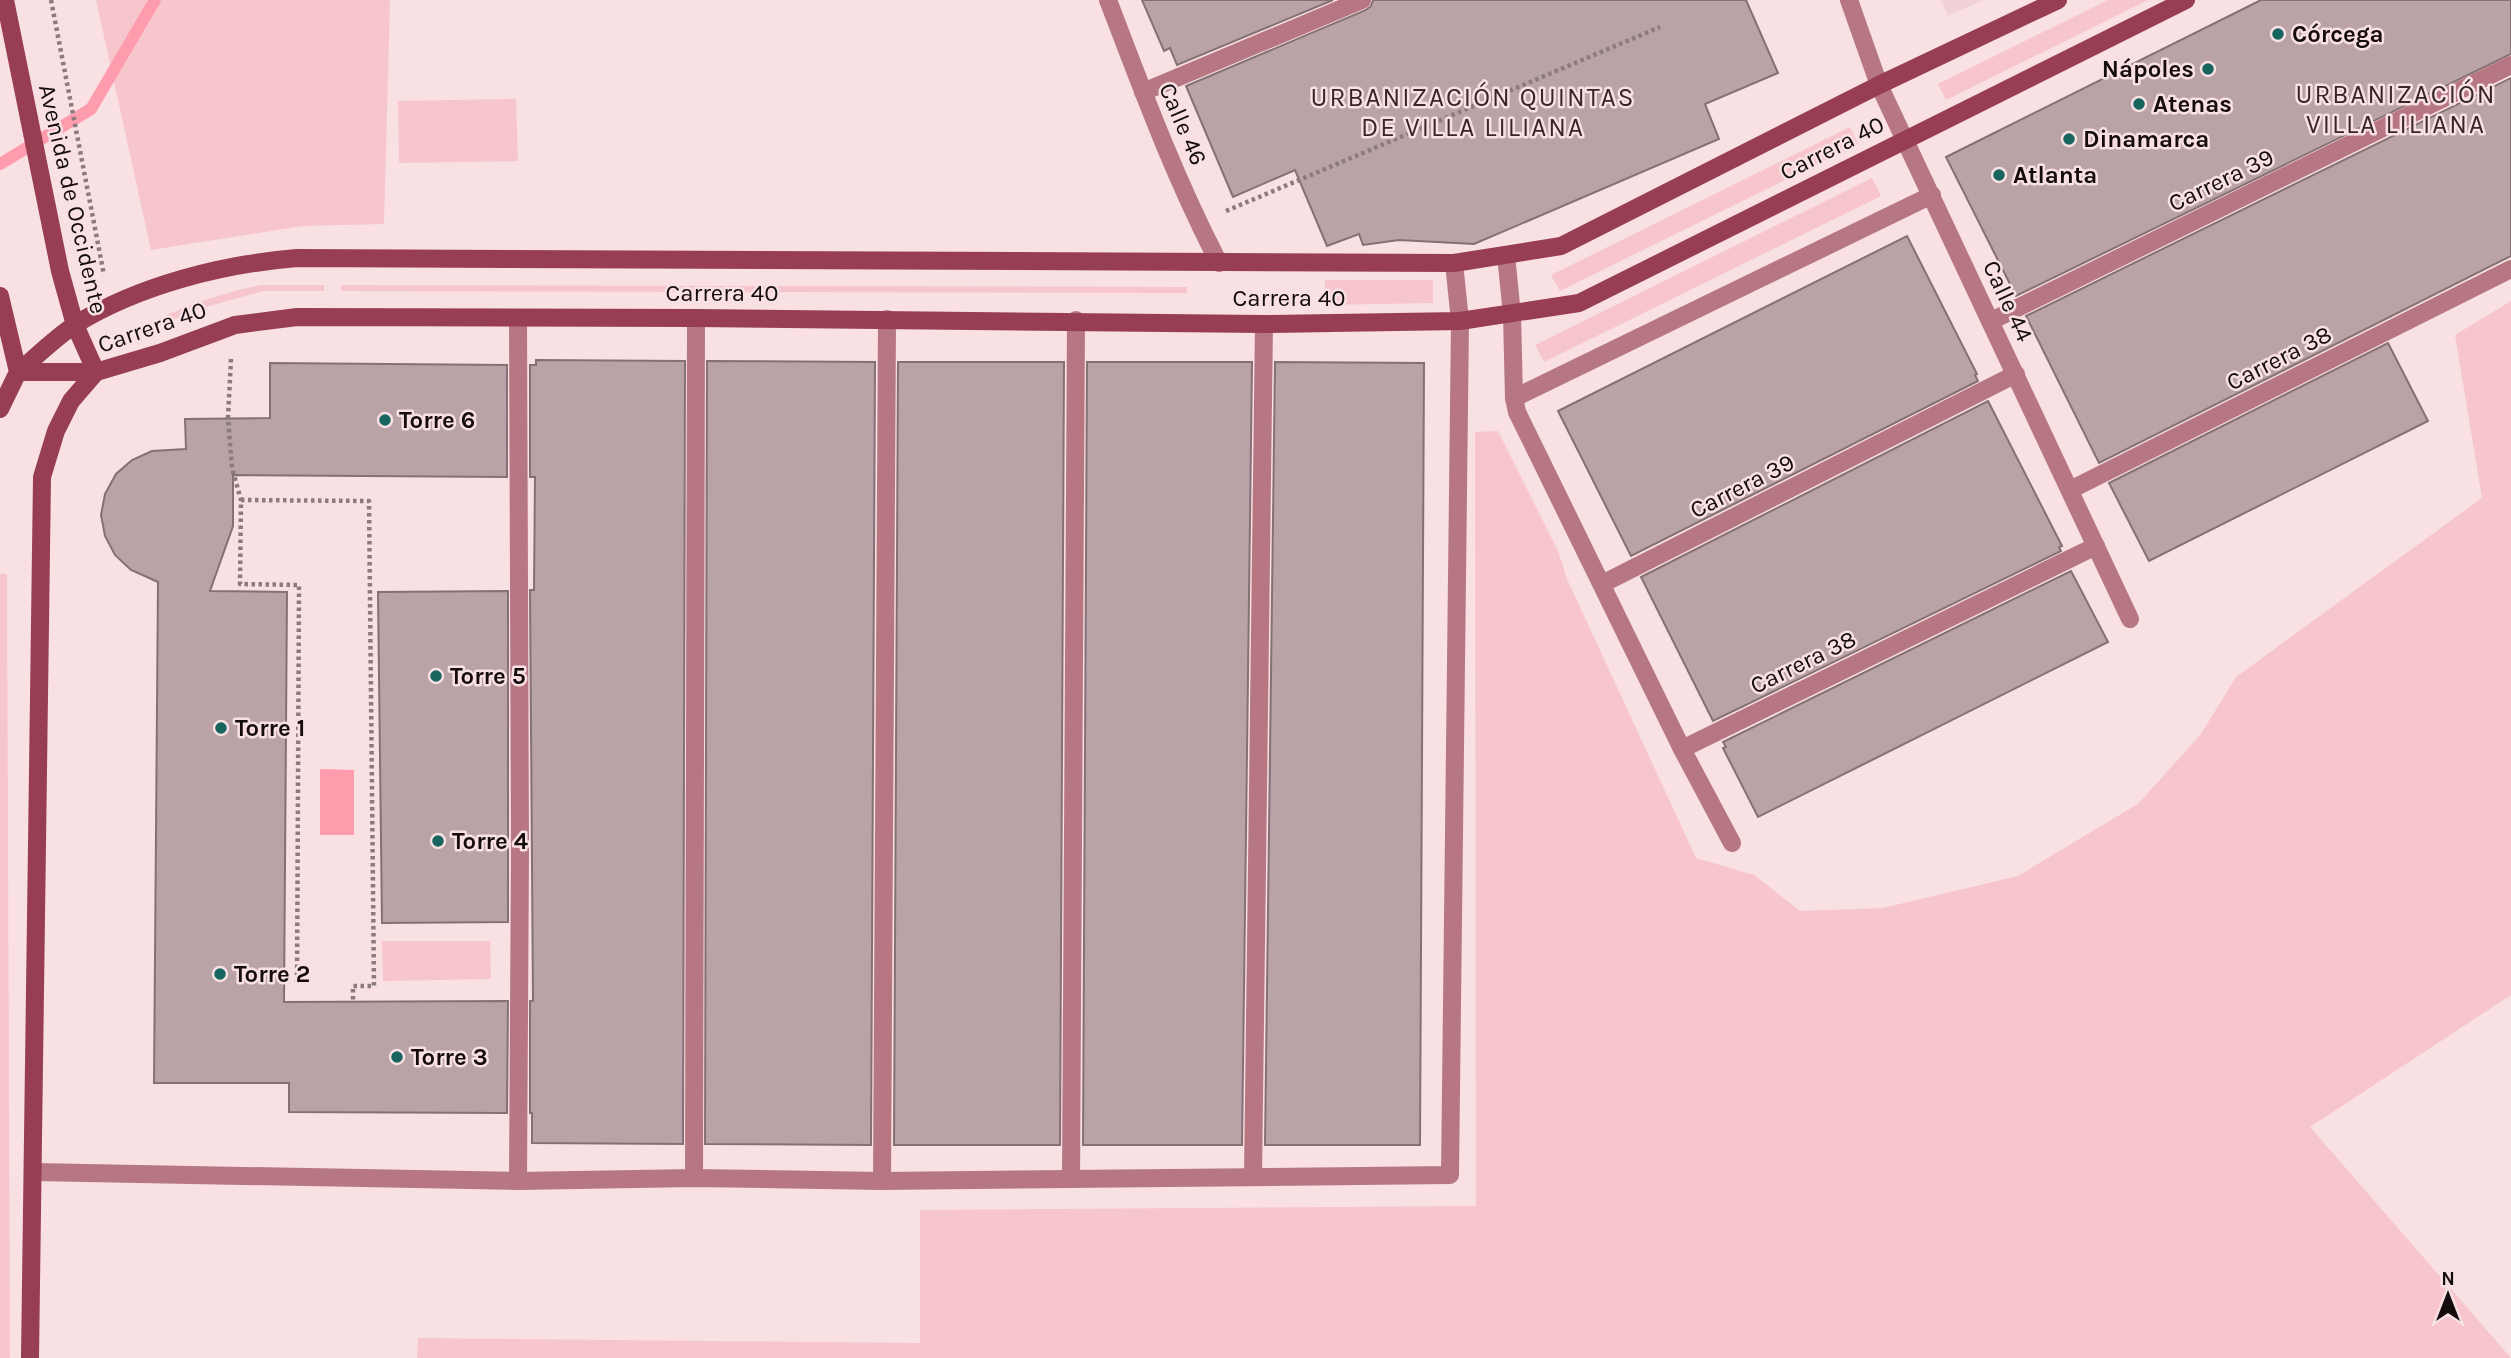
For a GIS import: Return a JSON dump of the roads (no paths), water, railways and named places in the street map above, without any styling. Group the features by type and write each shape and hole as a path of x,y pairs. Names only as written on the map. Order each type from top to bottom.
{"street":[{"name":"Avenida de Occidente","path":"5,0 60,271 75,325 96,372"},
{"name":"Calle 46","path":"1108,0 1198,223 1219,263"},
{"path":"1143,92 1362,0"},
{"name":"Calle 44","path":"1849,0 1879,85 2130,620"},
{"name":"Carrera 40","path":"18,372 75,325 144,293 213,270 297,258 1454,263 1562,246 1879,85 2058,0"},
{"name":"Carrera 40","path":"18,372 96,372 160,353 235,325 274,318 1076,320 1264,324 1460,321 1512,315 1579,303 2186,0"},
{"name":"Carrera 39","path":"1991,321 2511,65"},
{"path":"1514,398 1932,195"},
{"path":"1506,255 1517,412 1682,749 1732,843"},
{"path":"34,1172 518,1181 694,1178 882,1181 1450,1175 1460,321 1454,263"},
{"name":"Carrera 38","path":"2070,490 2511,269"},
{"path":"0,296 18,372 0,409"},
{"path":"518,318 518,1181"},
{"path":"694,1178 696,318"},
{"path":"882,1181 887,319"},
{"path":"1071,1179 1076,320"},
{"path":"1253,1177 1264,324"},
{"path":"30,1358 43,477 56,431 71,401 96,372"},
{"name":"Carrera 39","path":"1602,584 2016,374"},
{"name":"Carrera 38","path":"1682,749 2096,546"}],"waterway":[{"path":"0,164 91,109 155,0"}],"place":[{"name":"Córcega","path":"2278,34"},
{"name":"Nápoles","path":"2208,69"},
{"name":"Atenas","path":"2139,104"},
{"name":"Dinamarca","path":"2069,139"},
{"name":"Atlanta","path":"1999,175"},
{"name":"Torre 6","path":"385,420"},
{"name":"Torre 5","path":"436,676"},
{"name":"Torre 1","path":"221,728"},
{"name":"Torre 4","path":"438,841"},
{"name":"Torre 2","path":"220,974"},
{"name":"Torre 3","path":"397,1057"}],"district":[{"name":"URBANIZACIÓN VILLA LILIANA","path":"2396,109"},
{"name":"URBANIZACIÓN QUINTAS DE VILLA LILIANA","path":"1473,112"}]}
